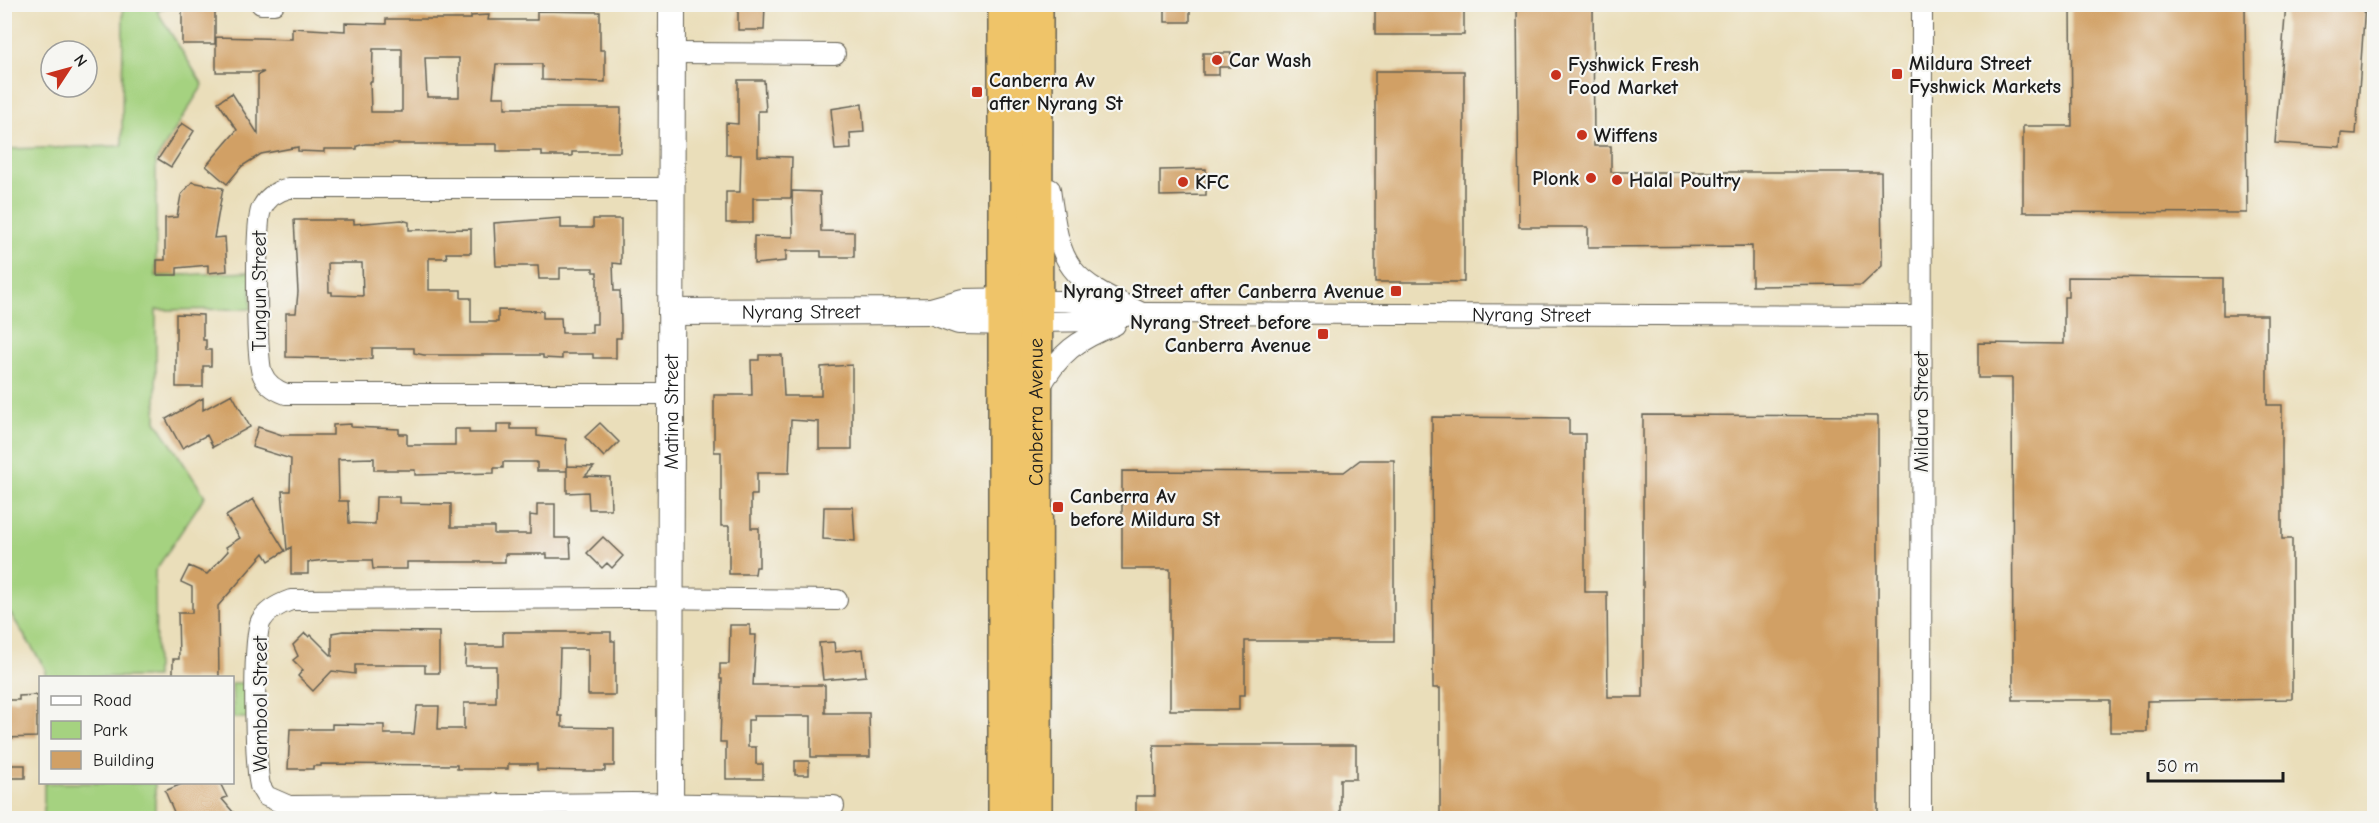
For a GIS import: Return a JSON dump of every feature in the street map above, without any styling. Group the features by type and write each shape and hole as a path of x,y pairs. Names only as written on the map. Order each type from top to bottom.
{"highway":[{"name":"Canberra Avenue","path":"1005,4 1020,312 1034,398 1035,819"},
{"name":"Canberra Avenue","path":"1005,819 1020,312 1035,103 1036,4"}],"street":[{"path":"261,4 274,4"},
{"name":"Matina Street","path":"670,812 672,4"},
{"name":"Mildura Street","path":"1921,819 1922,4"},
{"path":"672,53 835,54"},
{"path":"1035,103 1053,224 1063,256 1078,277 1105,296 1142,313"},
{"name":"Tungun Street","path":"671,394 286,394 269,385 260,368 259,287 260,213 267,200 289,188 672,188"},
{"name":"Nyrang Street","path":"671,312 931,311 959,321 1098,304 1142,313 1921,316"},
{"path":"1034,398 1061,355 1082,338 1142,313"},
{"path":"670,599 837,600"},
{"name":"Wambool Street","path":"670,599 291,600 279,604 261,620 257,636 256,708 257,772 260,786 266,796 289,806 670,812"},
{"path":"670,812 834,806"}],"green space":[{"path":"135,5 173,5 157,11 203,85 156,160 156,276 251,272 251,309 156,310 156,421 205,496 155,571 156,676 45,676 45,668 5,605 5,149 122,146 123,8 135,8"},
{"path":"234,683 250,683 251,718 234,718"},
{"path":"44,784 155,784 155,818 44,818"}],"building":[{"path":"182,4 215,7 215,44 182,44"},
{"path":"738,4 765,4 764,30 738,30"},
{"path":"1165,4 1190,4 1190,22 1165,22"},
{"path":"1375,4 1464,4 1464,35 1375,35"},
{"name":"Fyshwick Fresh Food Market","path":"1517,4 1593,4 1594,146 1611,146 1611,172 1881,172 1882,266 1862,285 1752,286 1752,246 1588,247 1588,227 1519,227"},
{"path":"2071,4 2245,4 2247,213 2023,212 2023,126 2072,126"},
{"path":"2286,4 2365,4 2356,134 2341,133 2340,147 2275,143"},
{"path":"537,11 600,12 600,50 605,50 605,82 542,80 542,64 496,64 493,97 505,97 505,108 621,108 620,152 572,152 572,156 542,156 542,151 497,151 497,144 365,144 357,146 357,149 324,149 324,152 298,151 298,147 261,154 242,166 227,184 206,166 237,130 218,102 232,93 258,134 258,75 264,72 216,72 216,37 292,39 292,28 345,31 345,23 386,24 386,19 471,19 471,16 489,15 488,20 537,20","holes":["373,49 402,49 402,112 371,112 370,82 372,82","425,58 459,58 459,97 427,97"]},
{"name":"Car Wash","path":"1203,53 1231,53 1231,67 1219,67 1219,75 1203,75"},
{"path":"1375,71 1464,71 1464,282 1375,282"},
{"path":"738,80 764,80 766,111 758,111 758,156 792,157 791,198 753,198 753,223 726,223 726,192 740,192 741,155 726,155 726,123 738,124"},
{"path":"862,104 864,132 850,133 851,149 835,150 831,109"},
{"path":"182,123 194,131 171,167 158,159"},
{"name":"KFC","path":"1206,169 1206,195 1160,196 1160,170"},
{"path":"192,182 223,188 214,238 225,237 227,271 208,273 208,265 177,268 177,275 157,275 157,260 165,260 165,218 177,217 181,195"},
{"path":"792,191 820,192 821,231 854,232 854,257 821,257 821,251 786,251 786,261 754,264 754,236 793,237"},
{"path":"561,218 561,228 593,228 593,219 621,219 621,264 613,263 614,291 620,291 621,338 616,338 616,358 593,358 593,354 562,354 562,359 543,358 543,355 424,355 414,353 414,348 372,348 372,358 366,359 286,357 286,313 296,313 298,292 294,220 354,220 354,224 402,220 409,222 409,230 471,229 471,253 446,253 447,258 429,258 429,290 461,290 461,298 471,298 471,322 498,322 498,310 543,311 543,318 561,318 562,333 592,333 592,324 597,324 597,272 593,272 593,268 560,268 560,279 539,279 538,266 496,266 494,223","holes":["328,263 362,263 363,296 332,295 332,292 329,292"]},
{"path":"2068,277 2223,278 2223,315 2267,315 2267,405 2282,405 2282,539 2292,539 2292,699 2147,701 2147,732 2110,732 2110,700 2013,700 2012,378 1978,378 1978,343 2064,344 2064,297 2068,297"},
{"path":"176,314 203,315 203,340 206,340 206,350 211,350 211,366 203,366 203,387 176,387"},
{"path":"759,355 782,355 784,396 821,396 821,367 852,365 852,449 819,449 819,422 791,420 789,473 757,473 757,495 751,495 751,528 759,528 759,567 756,567 755,574 729,574 729,526 721,526 721,452 714,452 714,395 752,395 751,360 759,360"},
{"path":"232,394 250,427 213,447 207,435 182,448 166,419 203,398 203,410"},
{"path":"1643,415 1878,416 1878,819 1440,819 1440,688 1433,688 1432,417 1569,418 1569,434 1585,434 1585,592 1607,592 1608,697 1643,697"},
{"path":"600,423 619,442 604,457 585,437"},
{"path":"351,424 351,427 399,429 399,434 407,434 407,445 455,445 455,429 469,429 469,433 497,433 497,424 511,424 511,429 537,429 537,436 566,439 567,471 537,471 537,462 503,462 503,468 494,468 494,473 415,475 415,470 374,470 374,458 338,459 339,501 348,501 349,523 375,524 376,497 399,497 399,503 451,504 451,527 494,527 494,534 530,534 530,515 537,516 537,504 555,504 555,538 570,538 571,558 547,558 547,554 505,554 505,562 407,562 407,569 373,569 372,560 326,560 308,562 308,574 291,574 291,547 287,550 282,491 290,491 291,459 252,447 258,427 282,435 333,435 333,425"},
{"path":"1360,460 1394,460 1394,641 1245,641 1245,695 1239,695 1239,710 1170,710 1170,569 1122,569 1122,471 1344,472"},
{"path":"567,466 594,467 585,476 610,477 611,509 589,509 588,492 567,493"},
{"path":"253,499 285,551 269,561 264,553 218,606 219,676 173,676 173,659 179,659 178,613 192,613 192,587 181,582 189,566 207,574 228,551 226,547 240,538 226,516"},
{"path":"824,507 853,507 855,541 823,539"},
{"path":"603,537 623,556 612,568 607,563 602,568 587,553"},
{"path":"730,625 750,625 750,635 756,635 753,685 825,685 825,713 869,713 870,757 811,757 811,716 753,716 754,720 748,720 748,747 756,747 756,764 763,764 763,779 726,779 726,742 720,742 722,679 720,679 720,664 729,664"},
{"path":"343,631 439,632 439,673 425,673 425,665 355,665 355,674 332,671 313,691 298,676 303,670 293,660 298,656 293,645 305,633 309,637 311,635 332,656 332,633"},
{"path":"503,632 611,632 611,641 615,641 615,695 588,695 588,649 560,649 558,716 562,716 562,727 614,728 614,766 605,766 605,771 537,770 537,764 508,764 508,769 457,769 457,765 321,764 321,766 313,766 313,769 288,769 290,729 332,729 332,724 384,725 384,734 414,734 417,706 439,706 438,729 464,729 464,703 496,703 496,666 465,666 466,646 503,646"},
{"path":"834,642 835,652 863,649 866,676 823,680 819,643"},
{"path":"37,695 37,737 4,738 4,700 19,700 19,696"},
{"path":"1154,745 1356,745 1356,779 1340,779 1340,815 1136,816 1136,796 1155,796"},
{"path":"795,761 809,761 809,775 795,775"},
{"path":"4,765 25,765 25,778 4,778"},
{"path":"182,784 220,784 227,797 222,799 239,819 177,819 165,791"}],"place":[{"name":"Car Wash","path":"1217,60"},
{"name":"Mildura Street Fyshwick Markets","path":"1897,74"},
{"name":"Fyshwick Fresh Food Market","path":"1556,75"},
{"name":"Canberra Av after Nyrang St","path":"977,92"},
{"name":"Wiffens","path":"1582,135"},
{"name":"Plonk","path":"1591,178"},
{"name":"Halal Poultry","path":"1617,180"},
{"name":"KFC","path":"1183,182"},
{"name":"Nyrang Street after Canberra Avenue","path":"1396,291"},
{"name":"Nyrang Street before Canberra Avenue","path":"1323,334"},
{"name":"Canberra Av before Mildura St","path":"1058,507"}]}
